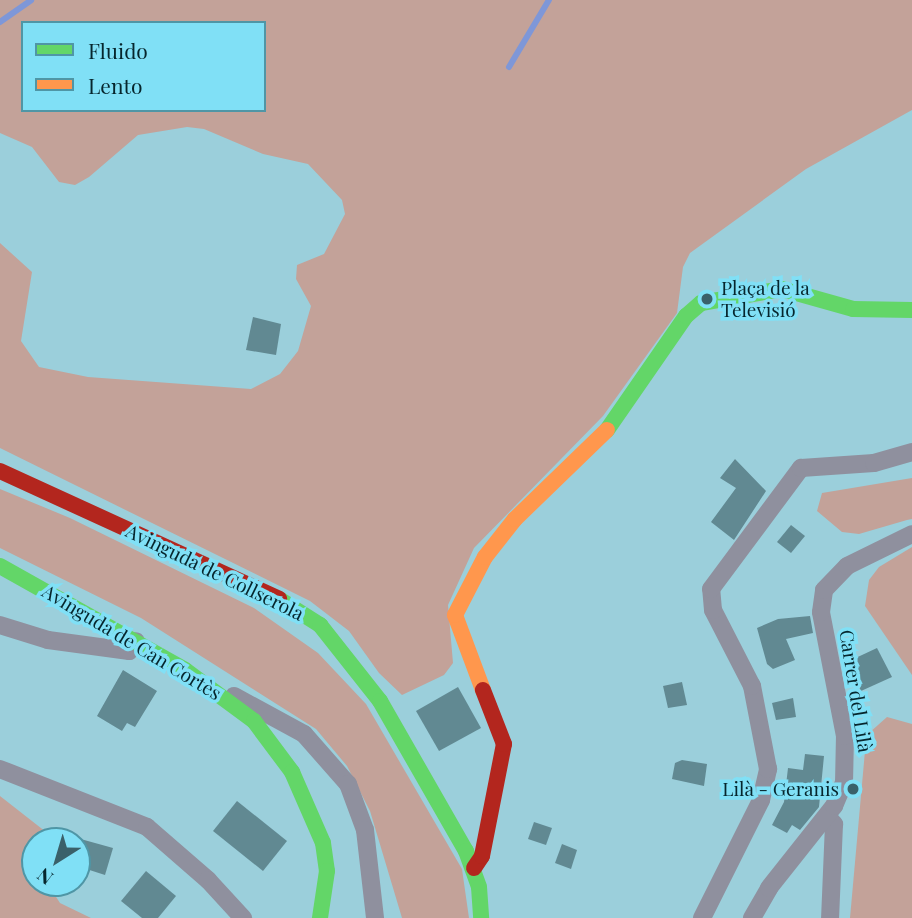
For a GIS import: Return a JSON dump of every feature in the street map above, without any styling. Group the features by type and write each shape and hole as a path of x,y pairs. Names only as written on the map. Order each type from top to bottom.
{"street":[{"path":"481,918 474,868 482,856 504,744 455,615 485,557 515,519 612,425 686,316 701,303 782,289 853,309 912,310"},
{"path":"702,918 761,800 768,769 752,686 713,610 711,589 801,468 874,464 912,452"},
{"name":"Avinguda de Collserola","path":"0,471 285,602 320,625 380,702 474,868"},
{"name":"Carrer del Lilà","path":"752,918 769,888 827,816 840,794 847,761 821,612 824,590 847,566 912,534"},
{"name":"Avinguda de Can Cortès","path":"0,566 136,641 211,687 262,732 312,810 327,872 320,918"},
{"path":"71,643 91,616"},
{"path":"0,625 71,643 129,651 136,641"},
{"path":"211,687 284,719 324,754 348,784 365,830 375,918"},
{"path":"0,769 147,827 208,880 243,918"},
{"path":"827,816 834,824 830,918"}],"shaded area":[{"path":"0,0 912,0 912,110 806,169 690,253 683,267 677,313 603,416 474,548 448,605 453,663 444,675 402,695 379,673 349,631 310,601 0,448 0,243 32,272 21,341 39,367 88,377 251,389 280,374 298,351 311,306 296,279 297,265 324,254 345,214 342,200 308,164 263,154 204,129 187,127 138,135 89,177 75,185 59,182 32,147 0,133"},
{"path":"912,478 912,519 859,534 842,532 817,511 822,493"},
{"path":"0,489 70,518 254,608 318,653 366,704 462,869 469,918 402,918 370,811 347,766 316,729 141,618 0,548"},
{"path":"912,547 912,675 865,606 869,580 879,567"},
{"path":"887,717 912,724 912,918 850,918 865,751 869,733"},
{"path":"0,796 40,827 21,827 21,897 56,897 60,903 91,918 0,918"}],"building":[{"path":"253,317 281,324 276,355 246,350"},
{"path":"735,459 766,491 734,540 711,522 736,488 720,478"},
{"path":"791,525 805,536 791,553 777,542"},
{"path":"810,616 813,633 786,639 795,660 773,669 767,664 757,628 778,619"},
{"path":"877,648 892,677 861,691 847,662"},
{"path":"123,670 157,691 135,727 127,723 122,731 97,716"},
{"path":"682,682 687,705 668,708 663,686"},
{"path":"458,687 481,728 439,751 416,711"},
{"path":"793,698 796,717 776,720 772,703"},
{"path":"805,754 824,756 819,807 800,830 792,825 787,833 772,825 784,802 788,768 803,770"},
{"path":"682,760 707,764 704,786 672,779 675,763"},
{"path":"237,801 287,841 263,871 213,831"},
{"path":"534,822 552,828 546,845 528,839"},
{"path":"91,842 113,848 105,875 91,870"},
{"path":"562,844 577,850 571,869 555,863"},
{"path":"146,871 176,896 158,918 142,918 121,901"}],"waterway":[{"path":"0,22 31,0"},
{"path":"509,67 549,0"}],"traffic: fast":[{"path":"607,430 686,316 701,303 782,289 853,309 912,310"},
{"path":"0,566 185,670 254,721 292,772 323,843 327,871 320,918"},
{"path":"279,599 320,625 380,701 466,851 479,887 481,918"}],"traffic: slow":[{"path":"483,690 455,615 485,557 515,519 607,430"}],"traffic: jam":[{"path":"0,471 279,599"},
{"path":"474,868 482,856 504,744 483,690"}],"place":[{"name":"Plaça de la Televisió","path":"707,299"},
{"name":"Lilà - Geranis","path":"853,789"}]}
